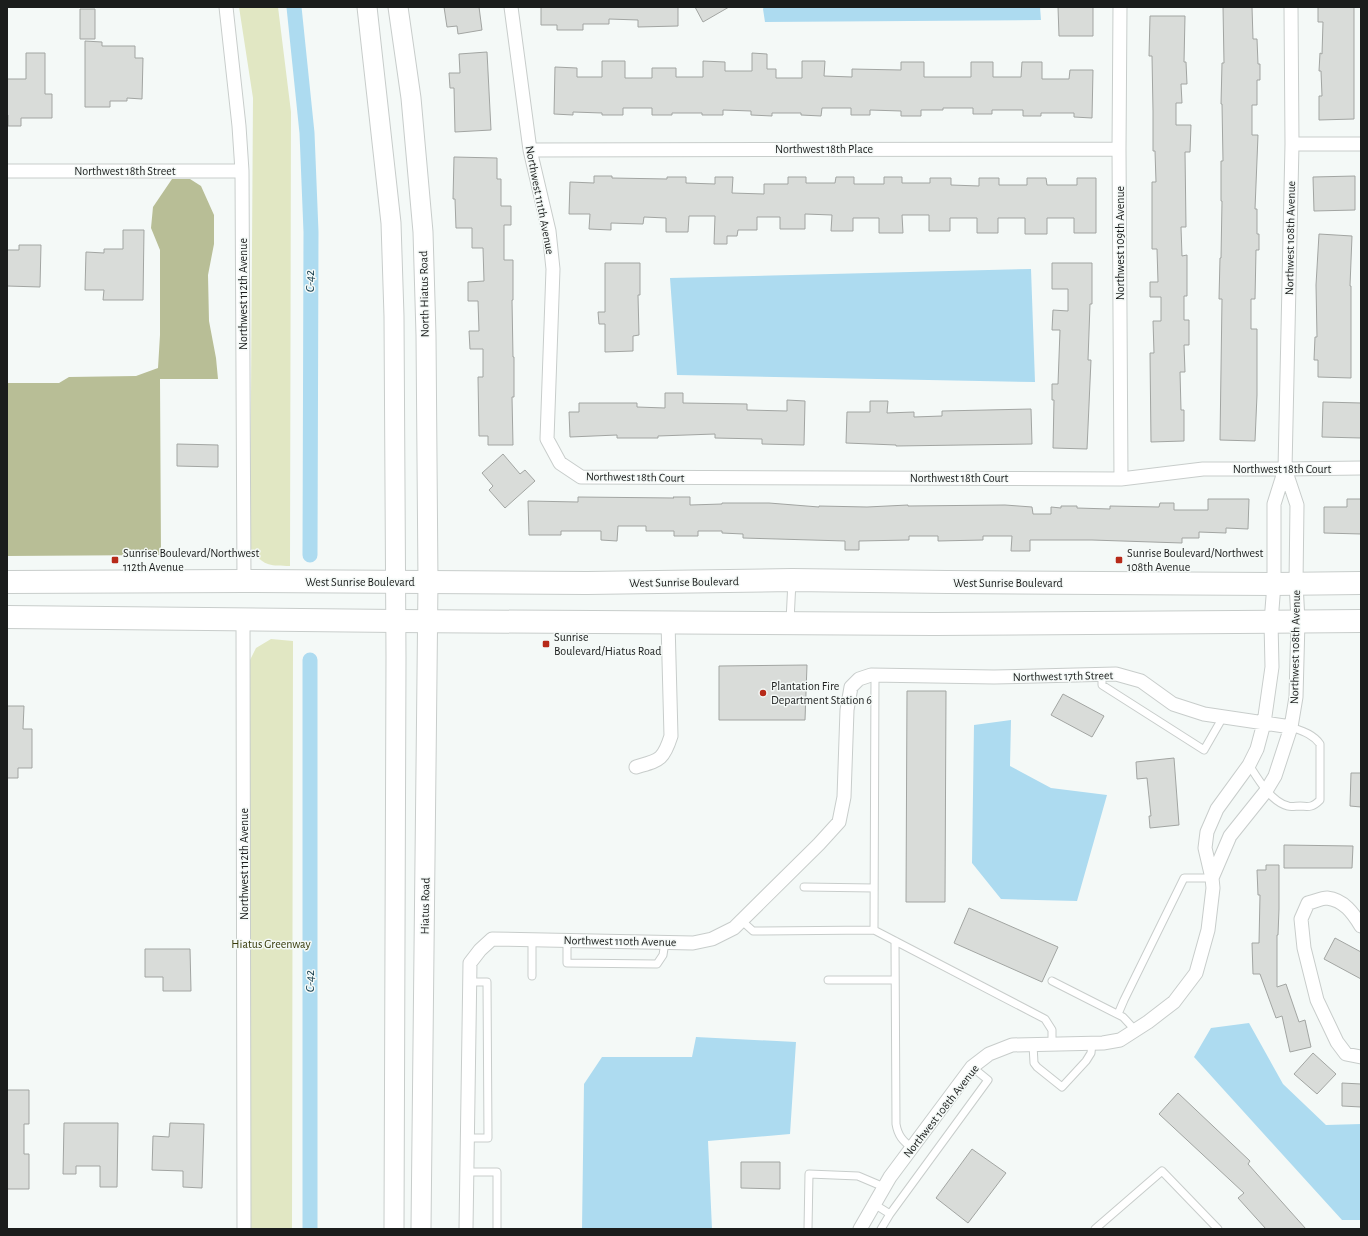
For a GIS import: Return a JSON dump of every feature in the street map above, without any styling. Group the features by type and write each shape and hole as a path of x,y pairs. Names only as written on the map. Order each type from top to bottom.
{"highway":[{"name":"West Sunrise Boulevard","path":"7,582 244,581 587,583 792,580 1274,584 1361,583"},
{"path":"7,617 934,624 1361,621"}],"main road":[{"path":"367,7 391,223 394,316 396,621 394,1229"},
{"name":"North Hiatus Road","path":"398,7 410,98 423,232 426,334 428,582"},
{"name":"Hiatus Road","path":"421,1229 428,582"}],"street":[{"name":"Northwest 112th Avenue","path":"226,7 239,126 242,171 244,581"},
{"name":"Northwest 111th Avenue","path":"511,7 530,150 549,231 553,269 547,439 560,463"},
{"name":"Northwest 109th Avenue","path":"1120,7 1119,149 1121,479"},
{"name":"Northwest 108th Avenue","path":"860,1229 884,1187 912,1148 972,1067 989,1054 1012,1045 1103,1043 1120,1040 1174,1002 1196,973 1208,930 1213,888 1205,848 1207,832 1217,809 1249,765 1257,749 1264,723 1272,667 1271,622 1274,584 1274,504 1285,469 1292,144 1290,7"},
{"path":"1292,144 1361,144"},
{"name":"Northwest 18th Place","path":"530,150 1119,149"},
{"name":"Northwest 18th Street","path":"7,171 242,171"},
{"name":"Northwest 18th Court","path":"560,463 581,477 1121,479 1203,469 1361,468"},
{"name":"Northwest 108th Avenue","path":"1212,878 1230,836 1266,790 1274,776 1291,727 1296,697 1298,621 1296,583 1297,505 1285,469"},
{"name":"Northwest 112th Avenue","path":"243,619 244,1229"},
{"path":"636,767 657,760 666,750 670,736 668,622"},
{"name":"Northwest 17th Street","path":"873,675 994,676 1116,674 1141,680 1173,704 1204,714 1291,727"},
{"name":"Northwest 110th Avenue","path":"466,1229 470,963 480,950 492,940 693,942 712,938 734,928 819,844 839,822 844,797 847,710 851,687 859,679 873,675"},
{"path":"1361,926 1353,912 1339,902 1326,898 1308,903 1301,919 1304,948 1317,1000 1337,1042 1346,1054 1361,1057"}],"lane":[{"path":"790,623 792,580"},
{"path":"1102,674 1102,685 1204,750 1223,717"},
{"path":"873,675 874,930"},
{"path":"1249,765 1266,790 1273,797 1287,806 1311,807 1320,800 1320,744 1311,735 1291,727"},
{"path":"1118,1014 1184,878 1212,878"},
{"path":"804,887 874,888"},
{"path":"742,921 753,931 874,930 1045,1019 1052,1030 1052,1044"},
{"path":"532,940 532,976"},
{"path":"567,941 567,963 656,964 663,955 665,942"},
{"path":"895,941 896,1124 900,1137 912,1148"},
{"path":"828,980 895,980"},
{"path":"1052,980 1123,1017 1135,1030"},
{"path":"468,1138 488,1138 487,982 470,982"},
{"path":"1033,1045 1034,1063 1062,1087 1086,1061 1091,1053 1092,1043"},
{"path":"881,1229 890,1214 988,1080 972,1067"},
{"path":"1095,1229 1162,1171 1218,1229"},
{"path":"467,1172 497,1172 497,1229"},
{"path":"808,1229 809,1174 858,1176 884,1187"},
{"path":"874,1204 890,1214"}],"green space":[{"path":"239,7 278,7 291,112 290,566 267,564 258,558 250,547 253,98"},
{"path":"172,179 190,179 201,186 214,215 214,244 208,275 209,321 216,358 218,379 160,379 161,555 7,556 7,383 59,383 69,377 136,376 158,368 160,335 160,250 151,228 153,207"},
{"name":"Hiatus Greenway","path":"271,639 293,641 292,1229 250,1229 250,660 256,648"}],"water":[{"path":"764,7 1040,7 1041,20 765,22"},
{"path":"1031,269 1035,382 677,375 670,278"},
{"path":"1011,720 1010,766 1051,788 1107,795 1077,901 1001,899 972,863 974,725"},
{"path":"1249,1023 1283,1084 1326,1125 1361,1124 1361,1220 1342,1220 1194,1057 1211,1028"},
{"path":"696,1037 796,1042 790,1134 708,1141 712,1229 582,1229 584,1084 602,1057 692,1057"}],"building":[{"path":"444,7 479,7 482,30 458,34 457,26 447,27"},
{"path":"541,7 678,7 678,26 638,27 638,20 609,19 609,24 583,24 583,30 557,30 557,25 541,25"},
{"path":"695,7 729,7 703,22"},
{"path":"1058,7 1093,7 1093,36 1059,36"},
{"path":"1223,7 1252,7 1253,39 1257,39 1258,64 1260,64 1260,80 1257,80 1257,105 1252,105 1252,135 1258,135 1255,209 1257,209 1257,234 1259,234 1259,250 1256,250 1255,299 1251,299 1251,329 1257,329 1255,441 1220,440 1222,299 1219,299 1222,201 1221,161 1223,161 1221,104 1222,63 1224,63"},
{"path":"1318,7 1354,7 1354,119 1319,120 1319,96 1322,96 1321,71 1319,71 1320,53 1322,54 1323,22 1318,22"},
{"path":"80,9 95,9 95,39 80,39"},
{"path":"1150,16 1185,16 1184,62 1186,62 1187,84 1181,84 1182,103 1176,103 1176,125 1191,125 1190,152 1185,152 1186,227 1181,227 1182,256 1187,255 1187,296 1184,296 1184,320 1189,320 1189,345 1184,345 1185,372 1180,372 1181,410 1184,410 1184,441 1151,442 1150,353 1154,353 1153,321 1161,321 1161,297 1150,297 1150,282 1158,282 1157,249 1152,249 1152,182 1156,182 1155,151 1153,151 1152,56 1149,56"},
{"path":"85,41 102,42 102,46 135,46 135,58 143,58 142,99 127,98 127,101 110,101 110,107 85,107"},
{"path":"487,52 491,130 455,132 454,88 450,88 449,73 460,73 459,54"},
{"path":"26,53 45,53 45,94 52,94 52,118 21,118 21,126 8,126 7,79 26,79"},
{"path":"752,53 767,54 767,69 776,69 776,78 802,78 802,61 825,61 824,76 852,77 852,69 901,70 901,62 924,62 924,77 971,77 971,62 993,62 993,77 1021,77 1022,62 1042,62 1042,79 1069,79 1070,70 1093,70 1092,118 1074,117 1074,113 1041,113 1041,116 1023,116 1023,110 992,110 992,114 973,114 973,108 921,110 921,116 901,116 901,111 870,110 870,115 851,115 851,108 822,108 821,116 801,115 801,113 772,113 772,116 751,115 751,111 723,110 723,115 672,113 672,115 652,115 652,108 623,108 623,115 602,115 602,113 573,112 573,115 554,114 555,67 577,68 577,77 602,77 602,61 625,61 625,78 652,78 652,68 676,68 676,77 703,77 703,61 725,62 725,71 752,71"},
{"path":"454,157 497,158 497,179 501,179 501,206 511,206 511,225 504,225 504,260 513,260 513,445 488,445 488,436 479,436 478,377 483,377 483,349 470,349 469,331 479,331 478,301 468,301 468,282 484,281 483,248 472,248 472,228 456,228 455,199 453,199"},
{"path":"594,176 612,176 612,178 667,179 667,177 686,177 686,183 715,184 715,177 733,177 732,193 764,194 764,184 788,184 788,177 806,177 806,183 835,183 836,177 854,177 854,184 884,184 884,177 902,177 902,183 930,183 930,178 951,178 951,185 979,186 979,178 999,178 999,185 1027,185 1027,178 1046,178 1047,185 1077,185 1077,178 1096,178 1096,233 1074,233 1074,218 1047,218 1047,234 1025,234 1025,218 998,218 998,233 977,233 977,218 950,218 950,231 929,231 929,215 902,215 903,233 879,233 879,218 853,218 853,231 831,231 832,215 805,214 805,229 780,229 780,217 757,217 757,230 738,230 737,236 727,236 727,244 714,244 715,216 689,216 688,232 666,232 666,218 644,217 643,224 611,223 611,230 589,229 590,214 569,214 570,182 594,183"},
{"path":"1355,176 1355,210 1314,211 1313,177"},
{"path":"123,230 144,230 143,300 103,300 104,290 85,290 86,252 104,253 104,249 123,249"},
{"path":"1319,234 1352,236 1350,286 1351,378 1318,377 1318,360 1314,360 1315,337 1317,337 1316,285"},
{"path":"19,245 41,245 40,287 7,286 7,250 19,250"},
{"path":"605,263 640,263 640,295 638,295 639,335 633,336 633,351 605,352 605,324 599,324 598,312 605,312"},
{"path":"1052,263 1092,263 1092,304 1090,304 1088,360 1091,360 1087,449 1053,448 1054,400 1052,400 1052,384 1058,384 1060,330 1052,330 1053,310 1068,311 1068,289 1052,289"},
{"path":"665,393 683,393 683,403 747,404 747,410 787,411 787,400 805,401 804,445 762,444 762,439 715,438 715,434 658,436 658,438 617,438 617,435 570,437 569,412 579,412 579,403 637,403 637,407 665,408"},
{"path":"870,401 888,401 887,413 914,412 914,417 942,416 942,411 1031,409 1032,444 896,446 846,443 847,412 870,412"},
{"path":"1323,402 1361,403 1361,438 1322,437"},
{"path":"177,444 218,445 218,467 177,466"},
{"path":"503,454 520,474 525,470 535,481 505,508 489,490 493,486 482,473"},
{"path":"578,497 690,497 690,505 769,503 819,507 867,507 908,505 1005,505 1032,507 1033,514 1051,514 1051,507 1061,508 1061,506 1110,509 1110,506 1159,507 1160,503 1174,503 1174,510 1208,510 1208,499 1249,499 1248,529 1226,528 1226,533 1199,532 1199,538 1182,538 1182,543 1092,540 1030,540 1030,551 1011,551 1012,536 983,536 983,540 938,541 938,536 909,536 909,540 859,541 859,550 845,550 845,541 743,538 743,534 722,533 722,531 698,531 698,536 674,536 674,531 646,531 646,526 618,526 617,541 601,540 601,531 561,531 561,535 529,535 528,501 578,502"},
{"path":"1347,499 1361,499 1361,534 1324,533 1324,507 1347,507"},
{"name":"Plantation Fire Department Station 6","path":"807,665 805,720 719,720 719,666"},
{"path":"907,691 946,691 945,902 906,902"},
{"path":"1063,694 1104,716 1092,737 1051,715"},
{"path":"7,706 24,706 23,729 32,729 32,768 18,768 18,778 7,778"},
{"path":"1174,758 1179,825 1150,828 1149,816 1151,816 1147,778 1137,779 1136,762"},
{"path":"1351,773 1361,773 1361,807 1350,806"},
{"path":"1284,845 1353,846 1352,868 1284,868"},
{"path":"1266,865 1279,865 1277,987 1286,984 1299,1022 1305,1020 1311,1047 1290,1052 1282,1016 1276,1018 1260,974 1253,974 1252,943 1259,943 1260,895 1258,895 1257,870 1266,870"},
{"path":"969,908 1058,947 1042,982 954,943"},
{"path":"1335,938 1361,952 1361,979 1324,959"},
{"path":"145,949 190,949 191,991 163,991 163,977 145,977"},
{"path":"1313,1053 1336,1074 1317,1094 1294,1074"},
{"path":"1342,1083 1361,1084 1361,1107 1342,1106"},
{"path":"7,1090 29,1090 29,1124 24,1124 24,1154 29,1154 29,1189 7,1189"},
{"path":"1178,1093 1250,1161 1248,1164 1306,1229 1266,1229 1238,1198 1244,1193 1159,1114"},
{"path":"64,1123 118,1123 117,1187 100,1187 100,1166 76,1166 76,1174 63,1174"},
{"path":"170,1123 204,1124 202,1188 183,1187 183,1171 152,1170 153,1136 169,1137"},
{"path":"972,1149 1006,1173 968,1223 936,1198"},
{"path":"741,1162 780,1162 780,1189 741,1188"}],"waterway":[{"name":"C-42","path":"294,7 307,133 311,232 310,555"},
{"name":"C-42","path":"310,660 310,1229"}],"place":[{"name":"Sunrise Boulevard/Northwest 112th Avenue","path":"115,560"},
{"name":"Sunrise Boulevard/Northwest 108th Avenue","path":"1119,560"},
{"name":"Sunrise Boulevard/Hiatus Road","path":"546,644"},
{"name":"Plantation Fire Department Station 6","path":"763,693"}]}
